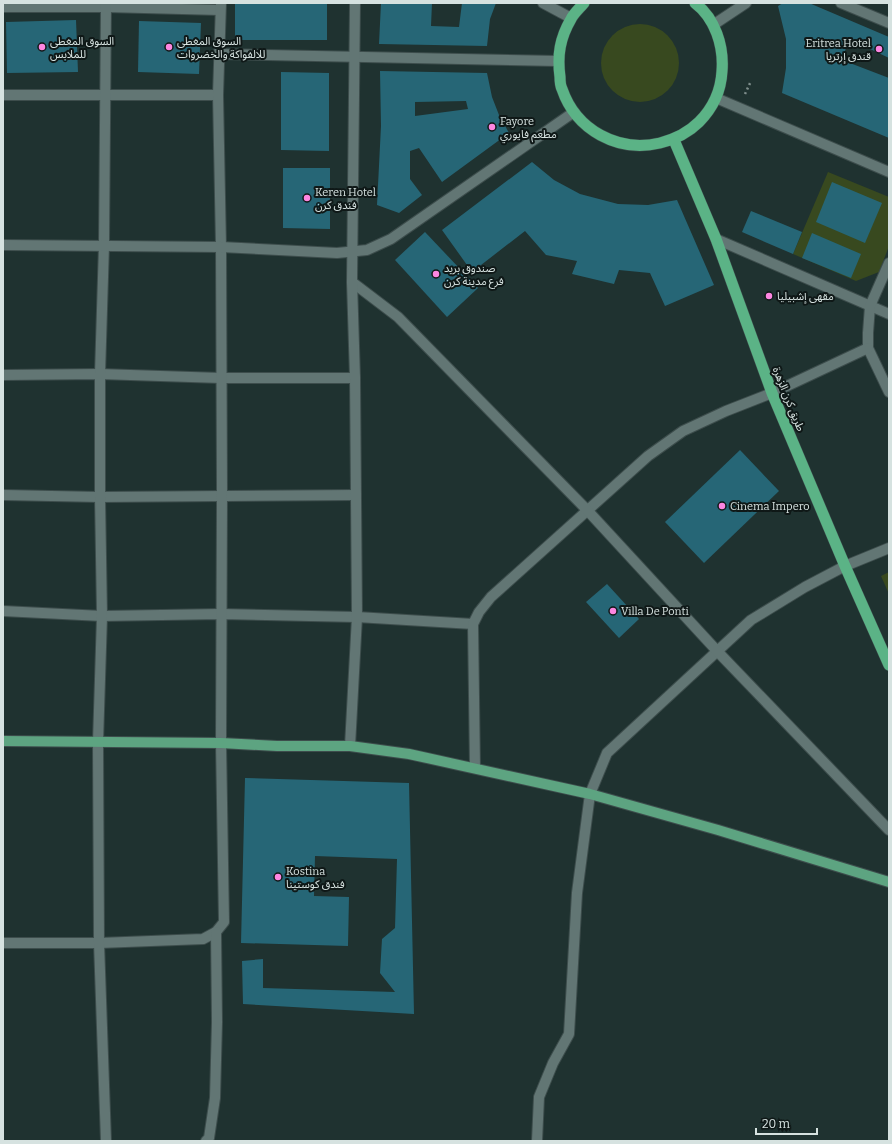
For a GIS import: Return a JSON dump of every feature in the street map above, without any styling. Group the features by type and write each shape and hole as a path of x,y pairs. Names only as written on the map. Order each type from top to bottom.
{"highway":[{"path":"584,3 571,18 561,39 558,61 561,88 574,112 593,132 619,144 647,146 674,140 691,129 706,115 716,98 722,80 723,61 720,43 713,25 695,3"},
{"name":"طريق كرن الزهرة","path":"674,140 716,239 772,393 845,566 889,665"}],"main road":[{"path":"3,741 350,746 409,754 590,794 718,830 889,882"}],"street":[{"path":"350,746 357,617 355,378 352,282 355,3"},
{"path":"543,3 571,18"},
{"path":"713,25 746,3"},
{"path":"841,3 889,23"},
{"path":"106,5 104,245 100,374 102,616 98,742 99,943 106,1141"},
{"path":"3,7 106,5 220,6 218,95 221,248 221,743 224,922 216,932 203,939 99,943 3,943"},
{"path":"219,54 558,61"},
{"path":"3,95 218,95"},
{"path":"716,98 889,172"},
{"path":"3,245 104,245 221,248 337,254 368,250 391,238 574,112"},
{"path":"716,239 889,314"},
{"path":"889,263 870,306 868,348 889,392"},
{"path":"352,282 398,317 588,511 718,652 889,830"},
{"path":"475,768 473,624 491,597 648,456 683,431 726,411 772,393 868,348"},
{"path":"3,375 100,374 221,378 355,378"},
{"path":"3,495 100,497 356,495"},
{"path":"537,1141 539,1097 553,1063 569,1034 577,892 590,794 607,754 751,620 805,587 845,566 889,548"},
{"path":"3,611 102,616 221,614 357,617 473,624"},
{"path":"206,1141 209,1138 215,1098 217,1022 216,932"}],"green space":[{"path":"632,24 648,24 662,30 673,41 679,55 679,71 673,85 662,96 648,102 632,102 618,96 607,85 601,71 601,55 607,41 618,30"},
{"path":"828,172 889,197 889,246 879,272 856,281 793,254"},
{"path":"889,572 889,594 881,576"}],"building":[{"path":"235,3 327,3 327,40 235,40"},
{"path":"381,3 432,3 431,26 459,27 462,3 496,3 490,19 487,46 379,44"},
{"path":"783,3 809,3 889,37 889,58 849,39 842,60 889,78 889,138 782,93 786,68 786,39 778,6"},
{"name":"السوق المغطى للملابس","path":"76,20 78,72 7,73 6,22"},
{"name":"السوق المغطى للالفواكة والخضروات","path":"139,21 201,23 199,74 138,72"},
{"path":"380,71 487,73 492,97 499,115 509,133 442,182 419,148 410,151 410,179 422,195 399,213 377,205 381,126","holes":["466,101 468,109 415,116 415,102"]},
{"path":"281,72 329,73 329,151 281,150"},
{"path":"532,162 554,180 580,194 618,204 648,205 677,200 714,285 665,306 650,273 619,270 614,284 572,274 577,261 546,255 525,231 472,272 442,230"},
{"name":"Keren Hotel فندق كرن","path":"283,168 330,168 330,229 283,228"},
{"path":"832,182 882,203 865,243 816,222"},
{"path":"751,211 802,232 793,254 742,232"},
{"name":"صندوق بريد فرع مدينة كرن","path":"425,232 478,288 447,317 395,260"},
{"path":"812,233 861,254 851,278 802,258"},
{"name":"Cinema Impero","path":"740,450 779,491 704,563 665,522"},
{"name":"Villa De Ponti","path":"607,584 639,619 619,638 586,602"},
{"name":"Kostina فندق كوستينا","path":"245,778 409,783 414,1014 243,1004 242,961 263,959 263,988 395,992 380,973 382,939 395,928 397,859 315,856 314,896 349,897 348,946 241,943"}],"place":[{"name":"السوق المغطى للملابس","path":"42,47"},
{"name":"السوق المغطى للالفواكة والخضروات","path":"169,47"},
{"name":"Eritrea Hotel قندق إرتريا","path":"879,49"},
{"name":"Fayore مطعم فايوري","path":"492,127"},
{"name":"Keren Hotel فندق كرن","path":"307,198"},
{"name":"صندوق بريد فرع مدينة كرن","path":"436,274"},
{"name":"مقهى إشبيليا","path":"769,296"},
{"name":"Cinema Impero","path":"722,506"},
{"name":"Villa De Ponti","path":"613,611"},
{"name":"Kostina فندق كوستينا","path":"278,877"}]}
